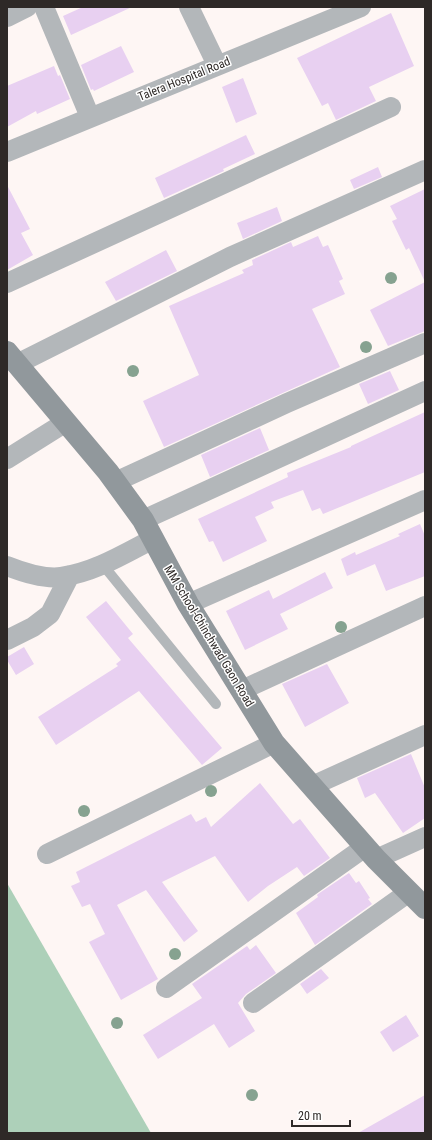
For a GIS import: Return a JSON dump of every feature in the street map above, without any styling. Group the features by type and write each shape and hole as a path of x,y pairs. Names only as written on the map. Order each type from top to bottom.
{"main road":[{"name":"MM School-Chinchwad Gaon Road","path":"12,358 116,482 143,520 188,604 274,743 371,853 425,908"}],"street":[{"path":"7,17 27,7"},
{"path":"44,7 90,117"},
{"path":"189,7 217,65"},
{"name":"Talera Hospital Road","path":"7,152 217,65 336,12 361,7"},
{"path":"7,283 390,107"},
{"path":"12,358 230,257 425,170"},
{"path":"116,482 287,403 425,343"},
{"path":"143,520 425,391"},
{"path":"7,459 66,422"},
{"path":"188,604 425,500"},
{"path":"7,566 26,573 61,577 103,565 153,539"},
{"path":"7,640 33,627 50,614 70,575"},
{"path":"242,690 425,606"},
{"path":"312,786 425,734"},
{"path":"48,854 274,743"},
{"path":"166,988 371,853 425,837"},
{"path":"253,1002 409,892"}],"lane":[{"path":"103,565 216,704"}],"green space":[{"path":"7,883 151,1133 7,1133"}],"building":[{"path":"83,7 132,7 71,35 63,16"},
{"path":"391,13 414,66 369,87 376,101 336,120 328,103 322,106 297,58"},
{"path":"121,46 134,72 94,91 93,89 91,90 81,65"},
{"path":"54,66 58,76 60,75 70,99 37,114 36,111 7,127 7,86"},
{"path":"243,78 257,114 236,123 222,87"},
{"path":"246,135 255,154 223,169 224,171 164,198 155,178"},
{"path":"378,167 382,177 354,189 350,180"},
{"path":"7,185 30,229 21,233 33,255 7,270"},
{"path":"425,189 425,282 409,248 406,250 392,221 397,219 390,206"},
{"path":"277,207 282,221 243,239 237,223"},
{"path":"318,236 323,247 328,245 343,279 339,281 345,294 312,309 340,367 164,447 143,401 199,375 169,306 244,273 242,270 253,265 252,260 291,242 293,247"},
{"path":"166,250 177,271 116,301 105,282"},
{"path":"425,282 425,331 388,346 370,310"},
{"path":"390,371 399,390 368,404 359,384"},
{"path":"425,412 425,472 323,514 320,508 312,511 303,490 271,502 274,508 255,517 267,541 223,562 213,541 209,542 198,519 288,477 287,473 351,447"},
{"path":"260,428 269,450 210,477 201,455"},
{"path":"420,524 425,536 425,576 386,591 375,564 347,576 341,559 355,552 356,555 400,536 398,534"},
{"path":"325,572 333,588 280,614 288,629 245,650 226,611 269,590 273,599"},
{"path":"106,601 133,634 128,638 222,748 202,765 139,691 56,745 38,717 118,666 116,664 121,660 86,617"},
{"path":"24,647 34,664 16,675 7,660 7,657"},
{"path":"327,664 349,703 305,727 282,684"},
{"path":"411,754 425,788 425,818 403,833 375,793 365,798 357,778"},
{"path":"260,783 293,824 300,819 330,858 304,876 297,867 268,886 248,902 215,856 162,882 198,931 184,942 146,890 117,905 158,979 121,1000 89,942 105,934 90,904 82,907 71,886 80,882 76,872 191,814 196,822 206,817 211,827"},
{"path":"349,873 356,883 359,881 370,898 368,899 372,904 315,945 296,913 318,897 318,894"},
{"path":"256,945 276,973 246,994 238,1003 255,1031 229,1048 214,1024 158,1059 143,1035 202,998 192,984 247,946 250,950"},
{"path":"321,969 329,978 307,994 300,984"},
{"path":"406,1015 419,1036 393,1052 380,1032"},
{"path":"425,1095 425,1133 358,1133"}]}
